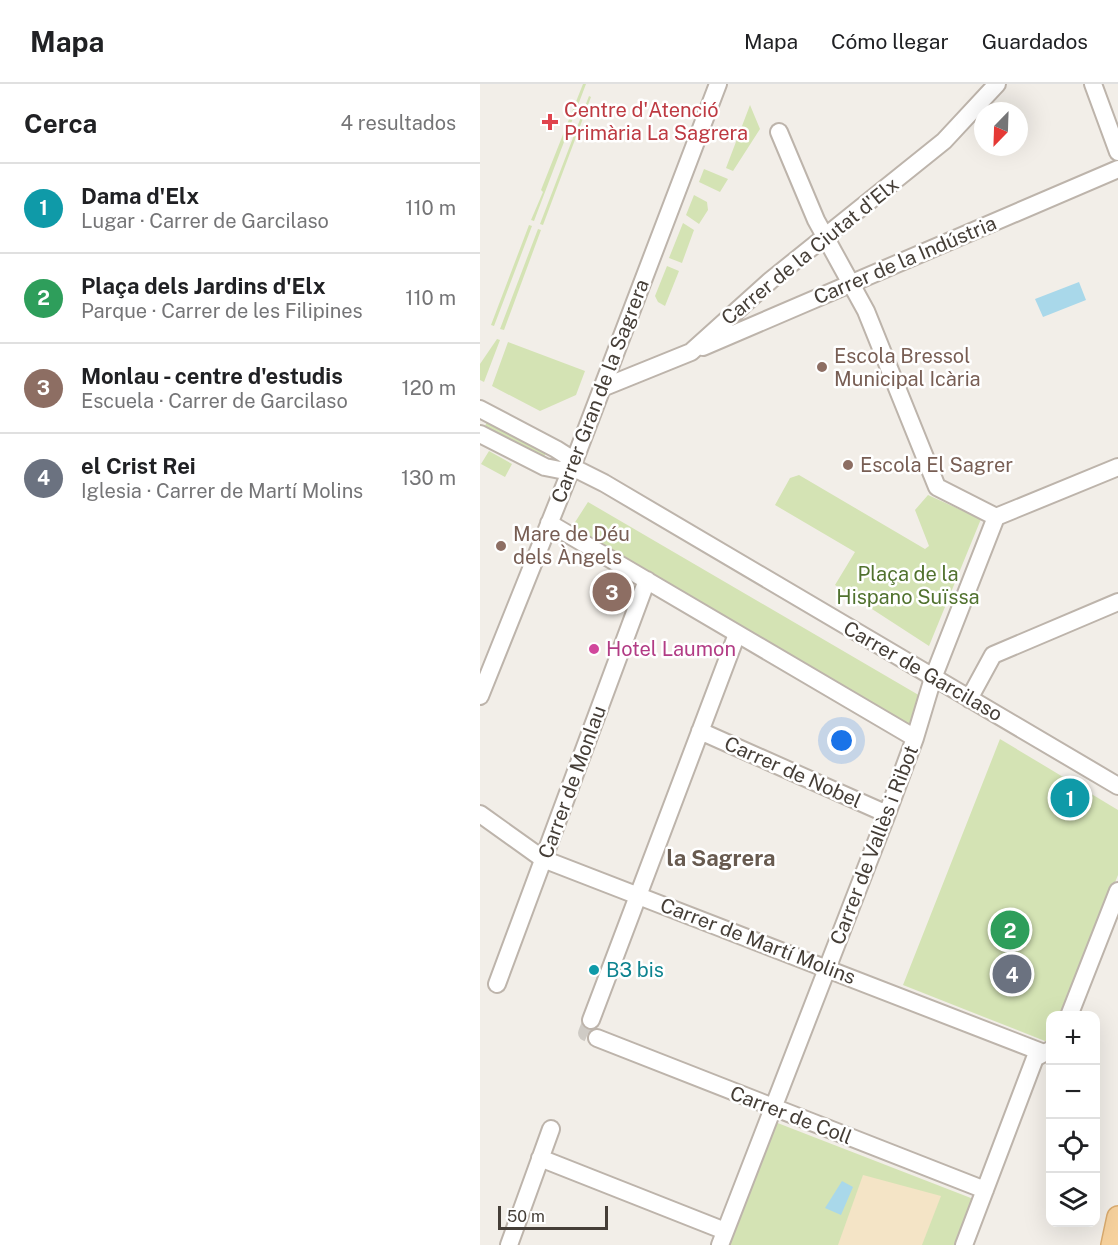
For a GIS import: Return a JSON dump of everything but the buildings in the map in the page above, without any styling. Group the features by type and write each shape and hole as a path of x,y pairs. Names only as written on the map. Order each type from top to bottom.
{"main road":[{"path":"1112,1245 1118,1217"}],"street":[{"name":"Carrer Gran de la Sagrera","path":"480,696 572,467 718,84"},
{"name":"Carrer de la Ciutat d'Elx","path":"602,388 691,352 771,280 944,141 997,84"},
{"path":"1093,84 1118,152"},
{"path":"779,132 826,238 866,311 937,488 996,517 1118,467"},
{"name":"Carrer de la Indústria","path":"691,352 849,282 1118,169"},
{"name":"Carrer de Garcilaso","path":"480,410 556,449 567,456 572,467 604,483 1118,786"},
{"name":"Carrer de Garcilaso","path":"480,434 545,467 560,470 572,467"},
{"name":"Carrer de Vallès i Ribot","path":"723,1238 828,968 915,738 933,678 996,517"},
{"path":"549,523 915,738"},
{"name":"Carrer de Monlau","path":"497,984 647,580"},
{"path":"969,699 993,655 1118,602"},
{"path":"591,1020 737,633"},
{"name":"Carrer de Nobel","path":"700,731 886,814"},
{"name":"Carrer de Martí Molins","path":"480,814 543,859 1046,1051"},
{"path":"1071,1011 1118,891"},
{"name":"Carrer de Coll","path":"597,1038 986,1190"},
{"path":"964,1245 1035,1058 1046,1052"},
{"path":"508,1245 551,1129"},
{"path":"540,1158 723,1238"}],"green space":[{"path":"583,84 586,84 534,221 531,220 543,192 541,190"},
{"path":"589,96 591,97 543,225 540,224"},
{"path":"750,105 760,129 733,171 726,168"},
{"path":"704,169 728,179 720,192 699,182"},
{"path":"694,195 707,202 708,210 699,224 686,215"},
{"path":"683,223 694,230 682,263 669,258"},
{"path":"529,225 532,226 494,326 491,325"},
{"path":"538,229 541,230 504,330 500,329"},
{"path":"667,266 679,271 665,306 658,302 655,296"},
{"path":"497,339 500,340 484,382 480,380 480,364"},
{"path":"508,342 585,371 576,395 540,411 492,386"},
{"path":"487,422 546,453 544,457 485,426"},
{"path":"489,451 512,464 505,477 481,464"},
{"name":"Plaça de la Hispano Suïssa","path":"799,475 925,549 929,546 915,510 928,495 981,519 929,646 835,585 855,552 775,505 790,478"},
{"path":"588,502 922,697 908,730 570,530"},
{"path":"1000,739 1118,810 1118,875 1064,1011 1046,1011 1046,1041 903,985"},
{"path":"775,1122 976,1200 959,1245 724,1245"}],"sand":[{"path":"863,1175 941,1196 922,1245 838,1245"}],"water":[{"path":"1079,282 1086,300 1043,317 1035,299"},
{"path":"842,1181 853,1187 841,1215 825,1208"}],"tunnel":[{"path":"591,1020 586,1033 597,1038"}],"place":[{"name":"Centre d'Atenció Primària La Sagrera","path":"550,122"},
{"name":"Escola Bressol Municipal Icària","path":"822,367"},
{"name":"Escola El Sagrer","path":"848,465"},
{"name":"Mare de Déu dels Àngels","path":"501,546"},
{"name":"Monlau - centre d'estudis","path":"612,592"},
{"name":"Hotel Laumon","path":"594,649"},
{"name":"Dama d'Elx","path":"1070,798"},
{"name":"Plaça dels Jardins d'Elx","path":"1010,930"},
{"name":"B3 bis","path":"594,970"},
{"name":"el Crist Rei","path":"1012,974"}],"district":[{"name":"la Sagrera","path":"721,858"}]}
